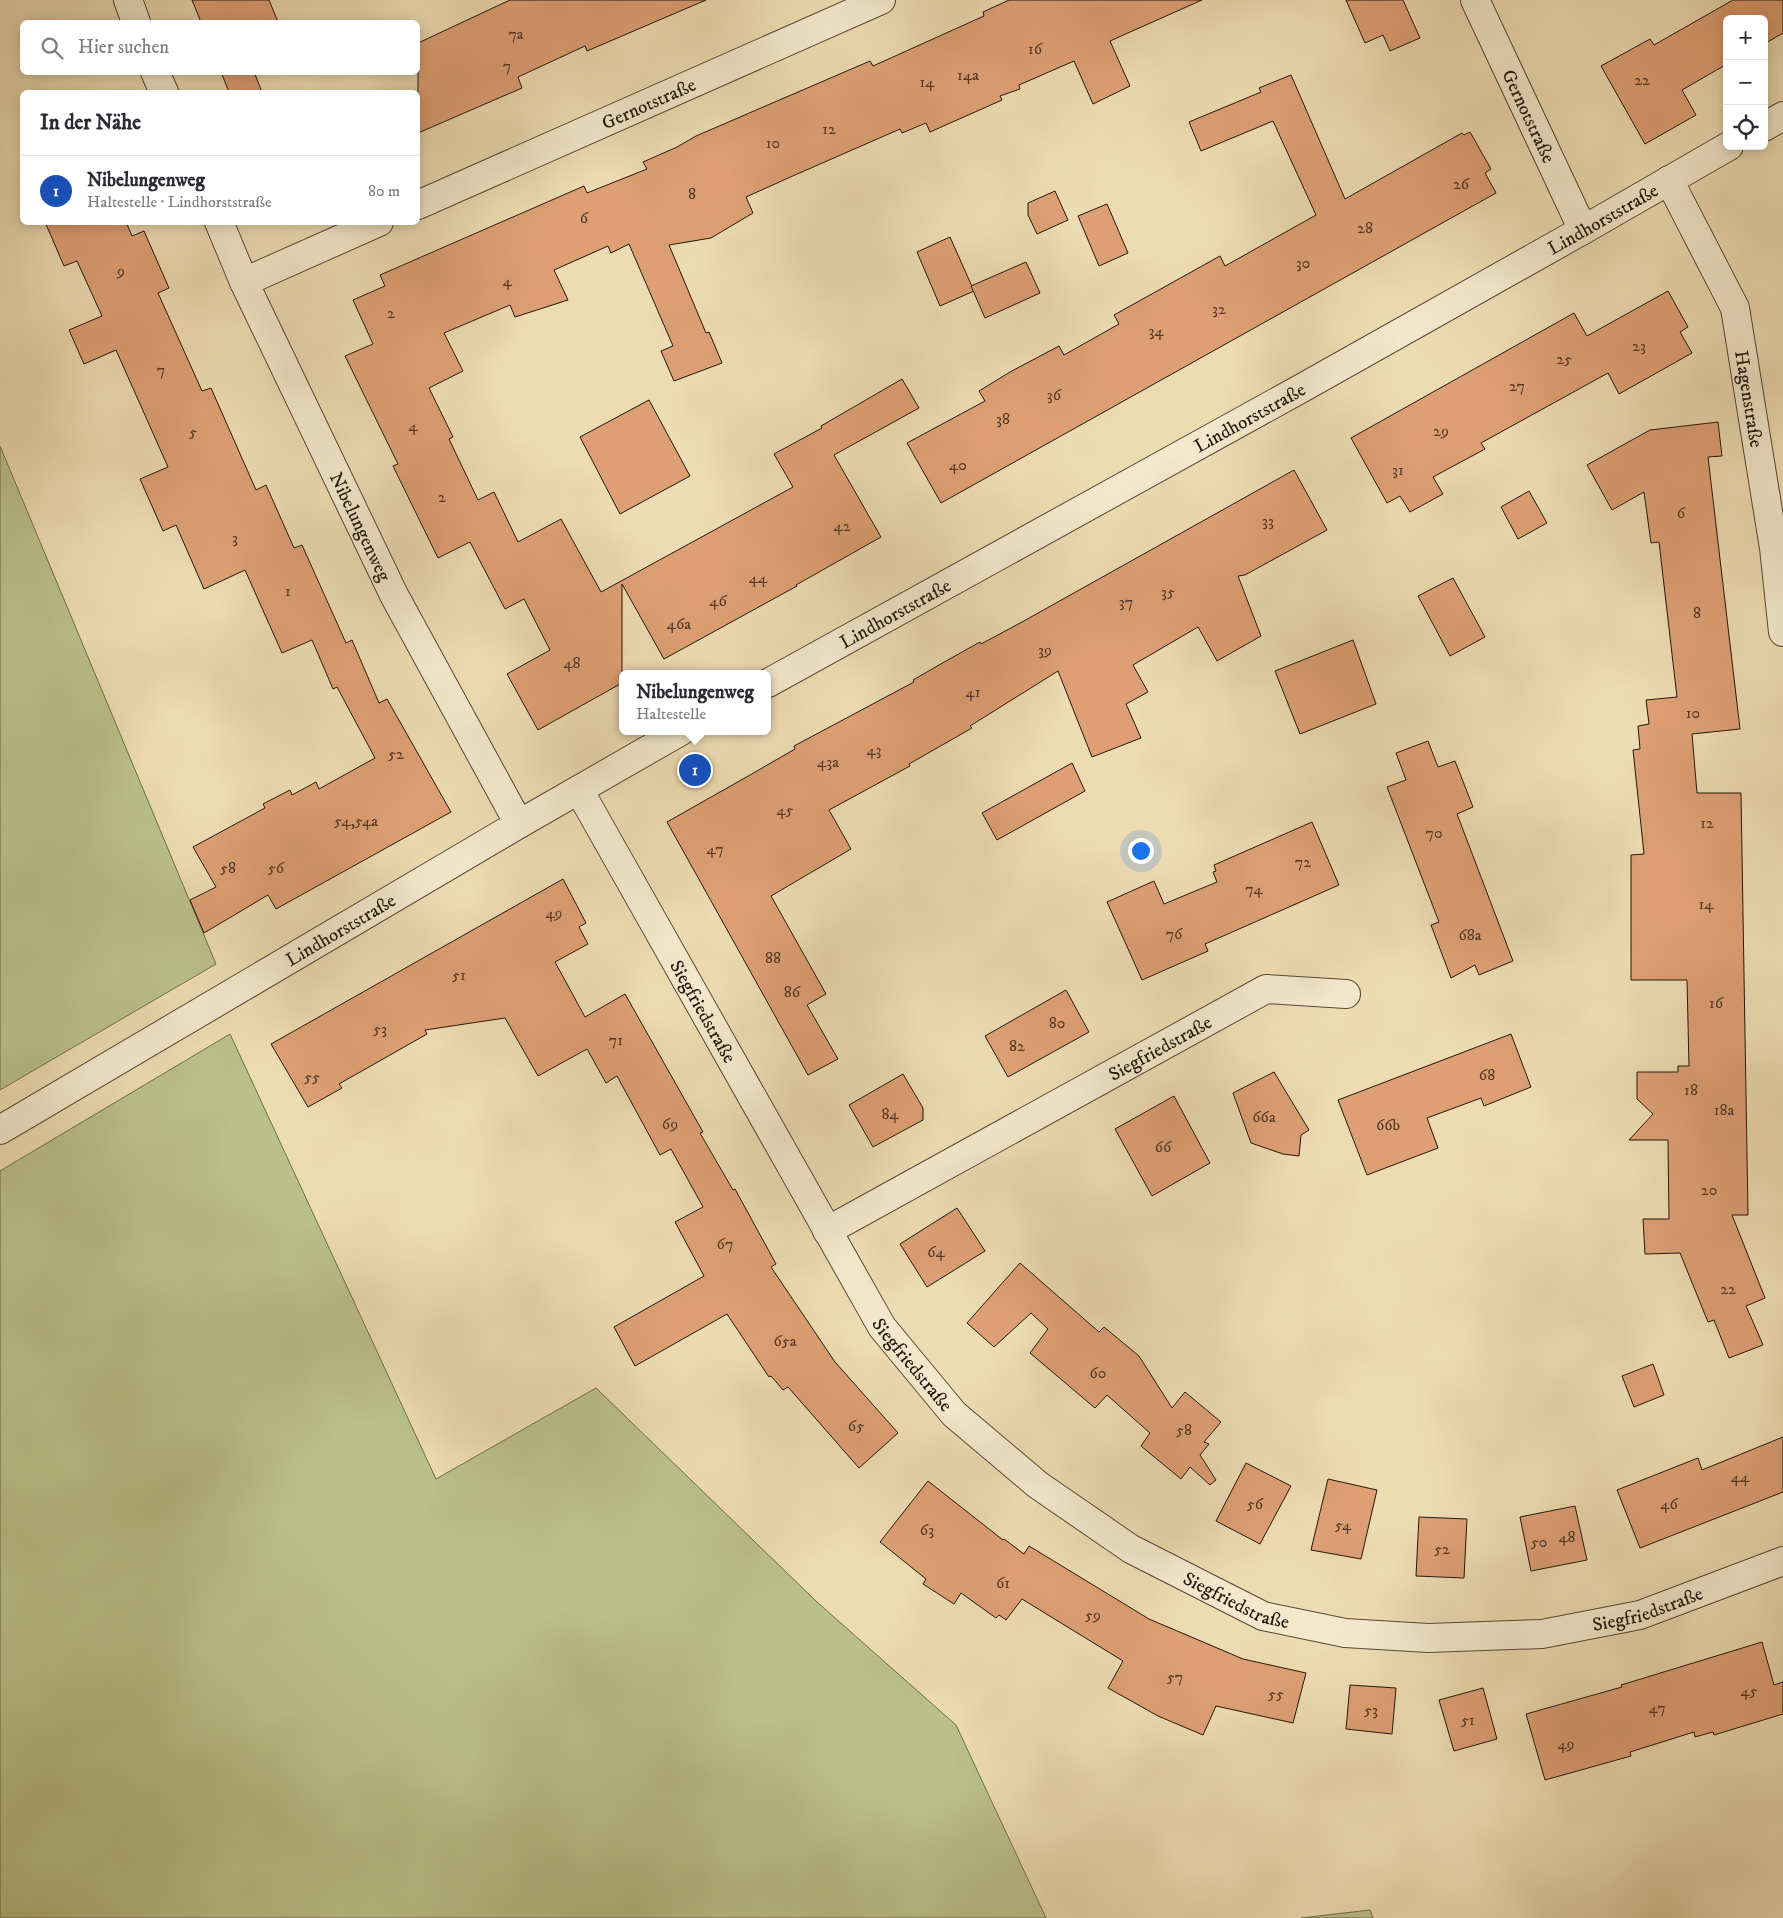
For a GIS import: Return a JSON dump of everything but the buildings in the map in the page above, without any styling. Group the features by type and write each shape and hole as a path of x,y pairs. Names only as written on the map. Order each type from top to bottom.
{"street":[{"path":"128,0 135,20"},
{"name":"Gernotstraße","path":"420,204 881,0"},
{"name":"Gernotstraße","path":"1475,0 1583,230"},
{"path":"156,75 163,90"},
{"path":"1768,125 1783,116"},
{"name":"Lindhorststraße","path":"771,682 1583,230 1723,149"},
{"name":"Hagenstraße","path":"1669,180 1734,308 1774,548 1783,632"},
{"name":"Nibelungenweg","path":"220,225 244,282 394,595 519,824"},
{"path":"244,282 372,225"},
{"name":"Lindhorststraße","path":"0,1130 519,824 674,735"},
{"name":"Siegfriedstraße","path":"579,790 882,1327 954,1414 1038,1485 1131,1549 1264,1616 1354,1633 1428,1638 1542,1634 1640,1615 1783,1561"},
{"name":"Siegfriedstraße","path":"827,1232 1266,989 1346,994"}],"green space":[{"path":"0,446 216,964 0,1090"},
{"path":"230,1034 436,1479 596,1388 817,1602 956,1725 1046,1918 0,1918 0,1171"},
{"path":"1370,1910 1373,1918 1301,1918"}],"place":[{"name":"Nibelungenweg","path":"695,770"}]}
